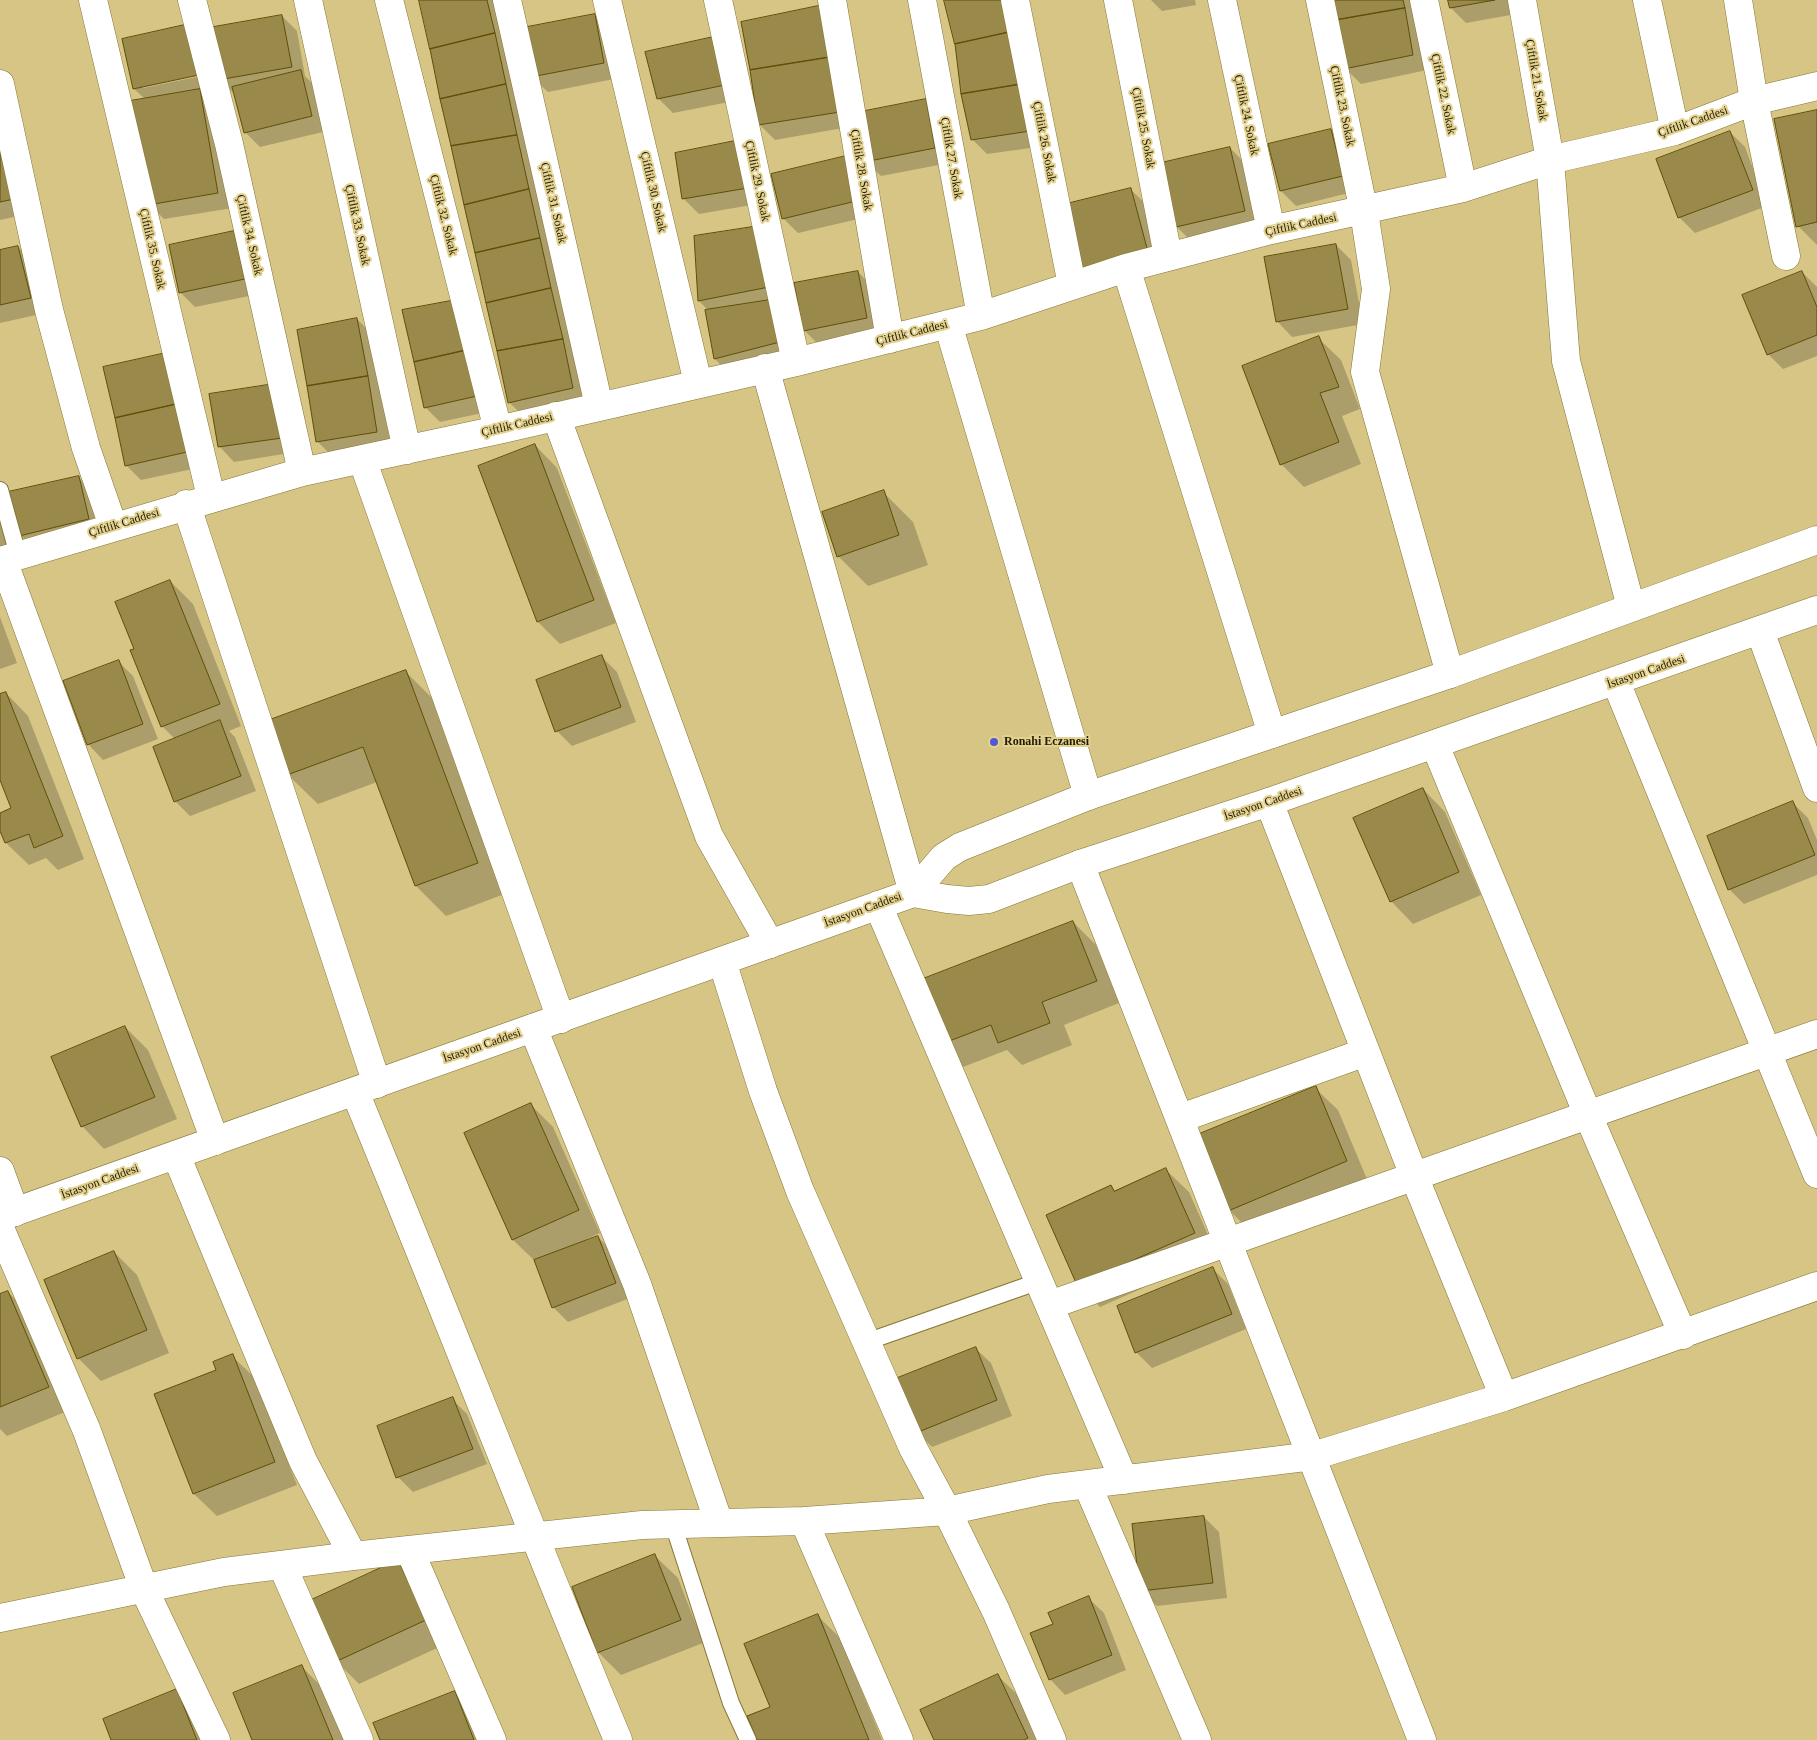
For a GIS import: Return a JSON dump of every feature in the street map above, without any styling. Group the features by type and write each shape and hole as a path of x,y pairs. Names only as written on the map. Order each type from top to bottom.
{"street":[{"name":"Çiftlik 35. Sokak","path":"93,0 199,501 366,1088 430,1274 533,1538 618,1740"},
{"name":"Çiftlik 34. Sokak","path":"192,0 229,144 302,472"},
{"name":"Çiftlik 33. Sokak","path":"308,0 406,450"},
{"name":"Çiftlik 32. Sokak","path":"388,0 498,430"},
{"name":"Çiftlik 31. Sokak","path":"507,0 599,406"},
{"name":"Çiftlik 30. Sokak","path":"607,0 698,383"},
{"name":"Çiftlik 29. Sokak","path":"718,0 796,362"},
{"name":"Çiftlik 28. Sokak","path":"832,0 890,339"},
{"name":"Çiftlik 27. Sokak","path":"922,0 980,316"},
{"name":"Çiftlik 26. Sokak","path":"1015,0 1072,285"},
{"name":"Çiftlik 25. Sokak","path":"1118,0 1168,256"},
{"name":"Çiftlik 24. Sokak","path":"1222,0 1271,230"},
{"name":"Çiftlik 23. Sokak","path":"1320,0 1364,212 1376,289 1366,372 1450,674"},
{"name":"Çiftlik 22. Sokak","path":"1424,0 1463,188"},
{"name":"Çiftlik 21. Sokak","path":"1522,0 1550,160 1566,361 1631,607"},
{"path":"1647,0 1675,131"},
{"path":"1738,0 1754,101 1786,256"},
{"path":"0,84 49,310 86,448 113,526"},
{"name":"Çiftlik Caddesi","path":"7,559 113,526 302,472 498,430 796,362 980,316 1072,285 1168,256 1271,230 1364,212 1463,188 1550,160 1675,131 1754,101 1817,86"},
{"path":"1126,268 1272,734"},
{"path":"948,324 1088,796"},
{"path":"765,368 913,893"},
{"path":"556,416 709,836 770,944"},
{"path":"362,459 561,1019"},
{"path":"913,893 944,856 960,846 1088,796 1450,674 1817,540"},
{"path":"7,559 215,1141"},
{"name":"İstasyon Caddesi","path":"5,1219 176,1155 913,893 969,901 989,898 1080,864 1434,745 1817,610"},
{"path":"1760,631 1817,788"},
{"path":"1616,682 1817,1174"},
{"path":"1434,745 1588,1115 1683,1335"},
{"path":"1268,802 1414,1176 1504,1397"},
{"path":"1080,864 1313,1456 1422,1740"},
{"path":"878,906 1124,1480"},
{"path":"722,961 763,1091 794,1173 913,1448 947,1511 996,1611 1052,1740"},
{"path":"533,1028 637,1284 719,1523"},
{"path":"1045,1293 1229,1241 1817,1034"},
{"path":"1181,1118 1366,1052"},
{"path":"176,1155 303,1461 352,1556"},
{"path":"0,1171 5,1219 87,1431 144,1589 216,1740"},
{"path":"0,1618 224,1572 352,1556 642,1525 804,1521 947,1511 1048,1489 1313,1456 1504,1397 1817,1286"},
{"path":"1087,1484 1197,1740"},
{"path":"804,1521 899,1740"},
{"path":"410,1551 492,1740"},
{"path":"282,1565 359,1740"}],"lane":[{"path":"0,490 7,559"},
{"path":"866,1342 1045,1293"},
{"path":"673,1524 731,1703 748,1740"}],"building":[{"path":"419,0 487,0 495,33 430,49"},
{"path":"944,0 1004,0 1010,32 955,44"},
{"path":"1333,0 1403,0 1405,8 1336,20"},
{"path":"1448,0 1495,0 1450,8"},
{"path":"823,5 831,57 750,70 741,22"},
{"path":"1405,8 1413,55 1344,69 1336,20"},
{"path":"595,14 604,63 531,77 522,28"},
{"path":"282,15 292,67 218,80 208,28"},
{"path":"189,24 199,75 133,89 122,39"},
{"path":"1010,32 1022,84 961,94 955,44"},
{"path":"495,33 506,84 440,99 430,49"},
{"path":"718,36 730,84 657,99 645,52"},
{"path":"831,57 840,112 758,125 750,70"},
{"path":"301,70 312,116 244,133 232,87"},
{"path":"506,84 517,135 451,146 440,99"},
{"path":"1022,84 1030,131 971,140 961,94"},
{"path":"200,89 218,193 148,205 130,101"},
{"path":"926,99 935,148 864,162 855,113"},
{"path":"1817,110 1817,222 1796,227 1774,119"},
{"path":"1331,129 1343,176 1280,191 1268,144"},
{"path":"1730,131 1753,190 1678,218 1656,159"},
{"path":"517,135 529,189 464,205 451,146"},
{"path":"740,140 748,188 682,199 675,153"},
{"path":"1230,147 1245,211 1176,227 1161,163"},
{"path":"4,153 14,199 0,202 0,154"},
{"path":"846,156 856,201 782,219 771,174"},
{"path":"1131,188 1148,252 1075,270 1062,205"},
{"path":"529,189 540,238 475,253 464,205"},
{"path":"759,226 769,287 698,301 694,236"},
{"path":"234,231 245,279 179,293 169,245"},
{"path":"540,238 551,288 486,303 475,253"},
{"path":"1336,244 1348,309 1276,322 1264,257"},
{"path":"18,246 31,298 0,305 0,250"},
{"path":"858,271 867,318 803,331 794,283"},
{"path":"1802,271 1817,307 1817,335 1767,355 1742,295"},
{"path":"551,288 563,339 497,351 486,303"},
{"path":"456,300 467,350 414,362 402,310"},
{"path":"770,300 780,342 714,359 705,310"},
{"path":"357,318 368,376 307,386 297,330"},
{"path":"1319,336 1339,387 1320,393 1339,442 1280,465 1242,366"},
{"path":"563,339 573,388 508,403 497,351"},
{"path":"467,350 477,396 424,408 414,362"},
{"path":"166,353 177,404 115,418 103,367"},
{"path":"368,376 377,432 316,442 307,386"},
{"path":"274,384 282,438 218,447 209,394"},
{"path":"177,404 187,452 125,466 115,418"},
{"path":"535,444 594,600 537,622 478,466"},
{"path":"79,476 89,519 19,536 8,492"},
{"path":"884,490 899,535 837,557 822,512"},
{"path":"170,580 220,704 161,727 130,650 134,649 115,602"},
{"path":"602,655 621,707 555,732 536,680"},
{"path":"119,660 143,724 87,745 63,681"},
{"path":"406,670 478,863 415,886 363,747 287,775 267,721"},
{"path":"6,692 63,836 34,848 29,834 5,843 0,831 0,813 11,808 0,780 0,694"},
{"path":"220,720 241,776 174,802 153,747"},
{"path":"1423,788 1459,872 1390,902 1353,818"},
{"path":"1793,801 1815,855 1728,890 1707,836"},
{"path":"1073,921 1097,981 1042,1002 1050,1023 998,1043 991,1025 939,1045 915,982"},
{"path":"125,1026 155,1097 81,1127 51,1057"},
{"path":"1316,1086 1347,1161 1228,1211 1197,1135"},
{"path":"531,1103 579,1210 512,1240 464,1133"},
{"path":"1166,1168 1195,1233 1077,1285 1046,1215 1111,1185 1114,1191"},
{"path":"598,1236 616,1283 552,1308 534,1260"},
{"path":"114,1251 147,1330 77,1359 44,1280"},
{"path":"1213,1267 1232,1314 1135,1353 1117,1306"},
{"path":"8,1291 49,1387 0,1407 0,1294"},
{"path":"976,1347 997,1400 916,1433 895,1379"},
{"path":"233,1354 275,1462 193,1494 154,1394 216,1370 213,1362"},
{"path":"453,1397 473,1449 396,1478 377,1426"},
{"path":"1204,1516 1213,1583 1140,1591 1132,1524"},
{"path":"655,1554 681,1620 597,1653 572,1587"},
{"path":"398,1560 426,1620 335,1662 307,1602"},
{"path":"1089,1596 1112,1655 1049,1680 1030,1633 1053,1624 1048,1613"},
{"path":"818,1614 869,1740 757,1740 747,1716 770,1707 744,1644"},
{"path":"302,1665 333,1740 252,1740 233,1693"},
{"path":"998,1674 1028,1738 1024,1740 934,1740 920,1710"},
{"path":"177,1689 197,1740 111,1740 103,1719"},
{"path":"455,1691 474,1740 380,1740 373,1723"}],"place":[{"name":"Ronahi Eczanesi","path":"994,742"}]}
